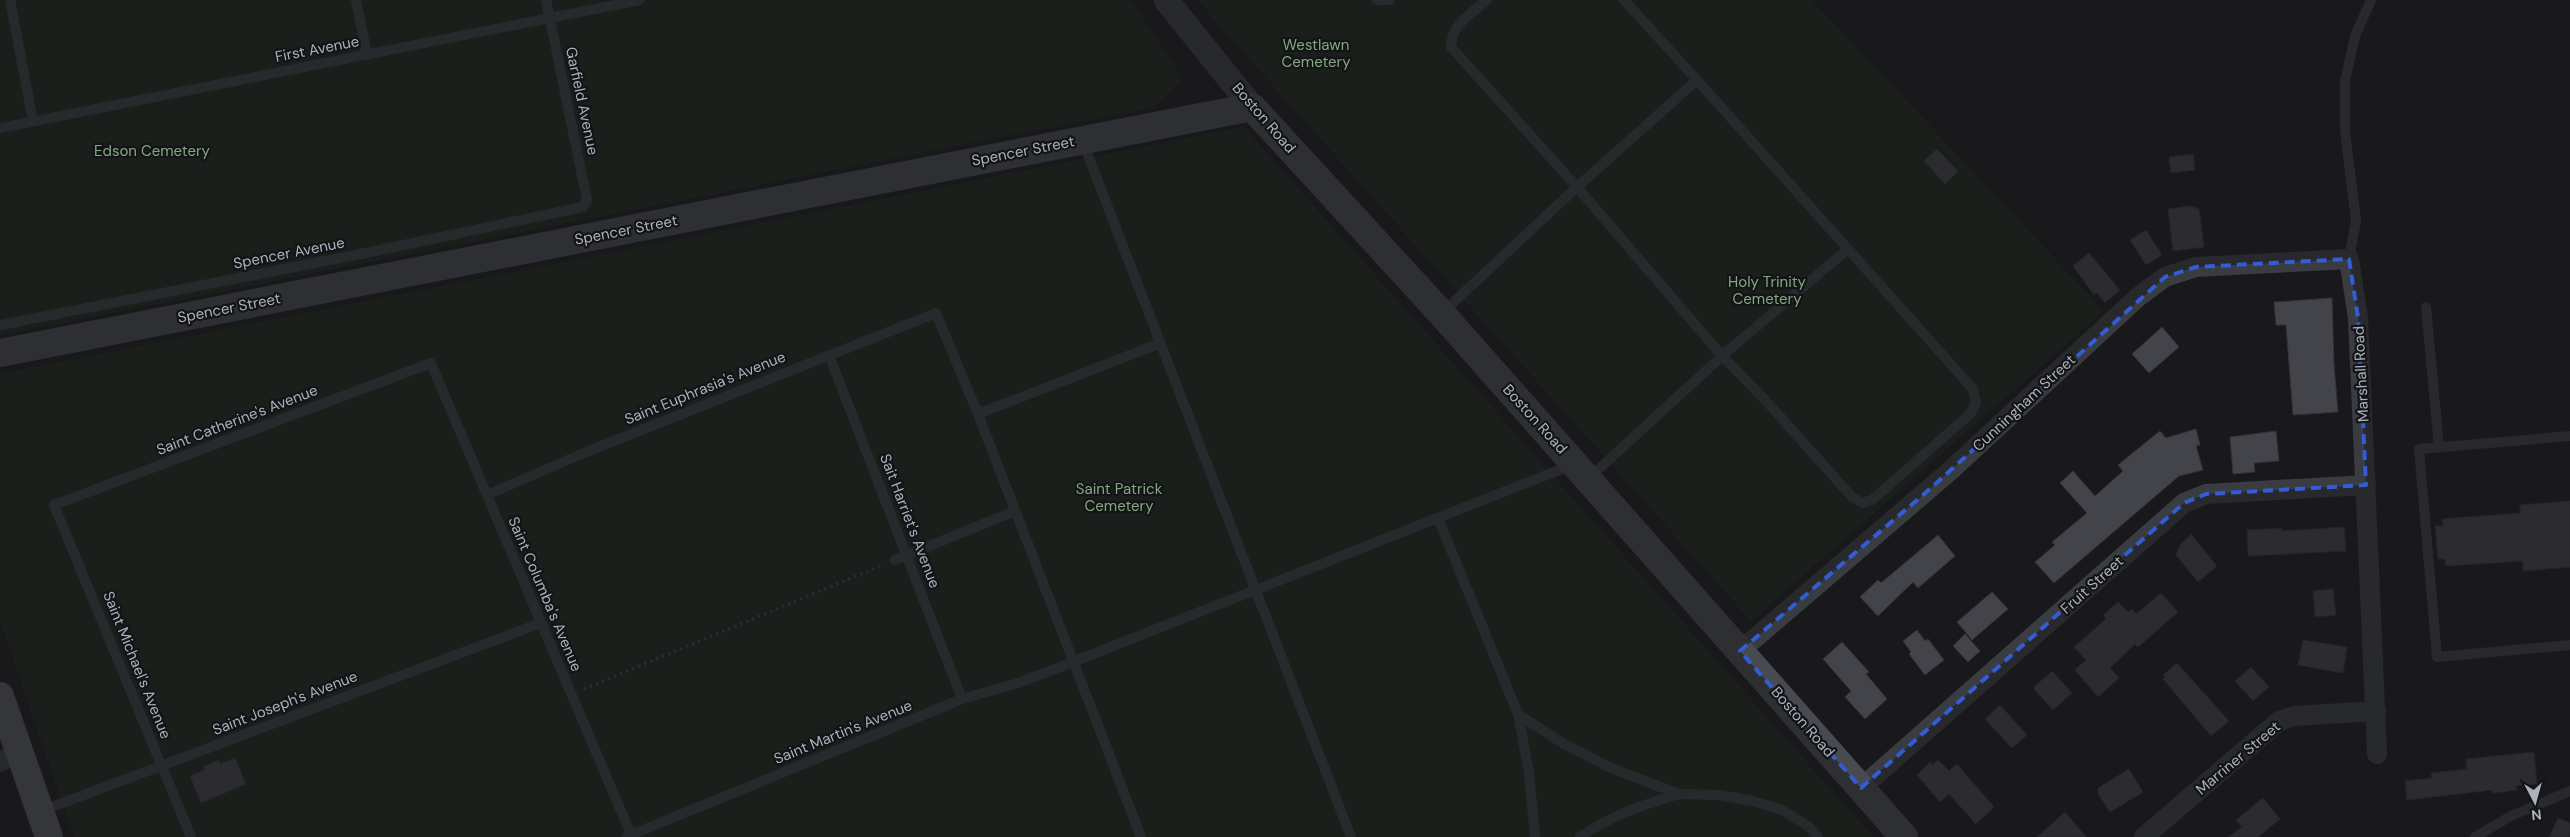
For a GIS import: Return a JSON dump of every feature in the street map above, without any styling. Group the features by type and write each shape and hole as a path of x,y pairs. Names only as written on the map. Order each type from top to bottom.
{"main road":[{"name":"Spencer Street","path":"0,354 1082,139 1252,107"},
{"name":"Boston Road","path":"1252,107 1441,313 1904,837"},
{"path":"2,711 9,757 40,812 49,837"}],"street":[{"name":"Boston Road","path":"1166,0 1252,107"},
{"name":"Marshall Road","path":"2350,258 2358,318 2377,754"},
{"name":"Cunningham Street","path":"1740,651 1930,489 2138,297 2164,277 2196,266 2350,258"},
{"name":"Fruit Street","path":"1861,788 2184,503 2206,494 2366,485"},
{"name":"Marriner Street","path":"2144,837 2279,721 2294,716 2376,711"}],"lane":[{"path":"10,0 33,122"},
{"path":"356,0 367,55"},
{"name":"Garfield Avenue","path":"546,0 587,200 583,207"},
{"name":"First Avenue","path":"0,128 640,0"},
{"path":"1376,0 1390,0"},
{"path":"1487,0 1457,25 1451,37 1451,47 1577,187 1722,356 1767,402 1852,497 1862,503 1872,500 1970,414 1976,403 1972,389 1624,0"},
{"name":"Marshall Road","path":"2350,258 2356,221 2345,130 2345,90 2355,36 2371,0"},
{"path":"1441,313 1577,187 1697,80"},
{"path":"1082,139 1351,837"},
{"name":"Spencer Avenue","path":"0,325 366,253 583,207"},
{"path":"1581,471 1722,356 1848,249"},
{"path":"2426,307 2439,447"},
{"name":"Saint Euphrasia's Avenue","path":"487,495 579,454 936,313 978,414"},
{"path":"1141,837 978,414 1161,343"},
{"name":"Sait Harriet's Avenue","path":"829,355 962,699"},
{"name":"Saint Columba's Avenue","path":"431,363 572,694 630,836"},
{"name":"Saint Catherine's Avenue","path":"54,505 431,363"},
{"path":"2570,436 2419,448 2437,657 2570,646"},
{"name":"Saint Martin's Avenue","path":"630,836 962,699 1018,683 1438,518 1581,471"},
{"name":"Saint Michael's Avenue","path":"54,505 191,837"},
{"path":"895,560 1014,511"},
{"path":"1438,518 1518,714 1529,772 1535,837"},
{"name":"Saint Joseph's Avenue","path":"40,812 541,623"},
{"path":"1518,714 1564,744 1611,768 1679,794"},
{"path":"2475,837 2511,816 2570,791"},
{"path":"1580,837 1601,822 1627,810 1679,794 1719,795 1753,801 1782,810 1808,826 1818,837"}],"path":[{"path":"572,694 895,560"}],"highlighted area":[{"path":"2349,259 2358,318 2366,485 2206,494 2184,503 1861,788 1740,651 1923,495 2165,277 2196,267"}],"green space":[{"name":"Edson Cemetery","path":"0,0 1131,0 1183,79 1154,107 0,335"},
{"name":"Holy Trinity Cemetery","path":"1199,0 1812,0 2104,311 1751,621 1210,15"},
{"name":"Saint Patrick Cemetery","path":"1244,127 1873,837 74,837 0,620 0,374"}],"building":[{"path":"1937,149 1958,171 1945,184 1924,161"},
{"path":"2193,154 2195,170 2171,173 2169,157"},
{"path":"2189,206 2199,209 2204,247 2173,251 2168,209"},
{"path":"2146,230 2162,255 2146,265 2130,240"},
{"path":"2089,253 2120,290 2105,303 2097,293 2094,295 2073,266"},
{"path":"2332,298 2334,365 2338,412 2293,415 2286,325 2276,325 2274,302"},
{"path":"2162,327 2179,347 2149,373 2132,354"},
{"path":"2196,429 2200,445 2196,446 2203,470 2179,476 2054,583 2035,562 2055,545 2052,542 2087,513 2060,483 2073,471 2095,496 2123,471 2118,465 2160,431 2166,438"},
{"path":"2276,431 2279,461 2254,463 2255,472 2233,474 2230,437"},
{"path":"2570,501 2570,567 2523,571 2523,561 2446,566 2445,559 2438,559 2435,526 2443,526 2442,519 2520,513 2520,505"},
{"path":"2344,527 2346,551 2248,556 2247,530 2282,528 2282,531"},
{"path":"2191,534 2217,566 2198,582 2176,555 2180,545"},
{"path":"1938,535 1955,556 1918,588 1913,582 1878,616 1860,597 1878,580 1881,583"},
{"path":"2333,589 2336,615 2315,617 2313,591"},
{"path":"1992,592 2008,609 1972,640 1957,622"},
{"path":"2161,593 2178,612 2138,647 2135,644 2110,668 2119,678 2098,697 2075,670 2086,660 2074,647 2106,619 2103,615 2118,602 2128,612 2132,609 2136,614"},
{"path":"1917,630 1925,641 1928,639 1944,660 1925,675 1909,654 1911,652 1903,641"},
{"path":"1965,634 1980,651 1968,662 1953,646"},
{"path":"2303,640 2347,647 2343,673 2298,665"},
{"path":"1842,642 1869,672 1866,674 1887,699 1865,719 1845,697 1851,691 1823,659"},
{"path":"2177,663 2229,721 2211,736 2163,679 2165,677 2163,675"},
{"path":"2251,667 2269,687 2253,701 2235,681"},
{"path":"2052,671 2072,693 2053,710 2033,688"},
{"path":"2000,705 2027,735 2012,748 1985,719"},
{"path":"2534,752 2537,784 2516,786 2517,790 2492,793 2492,790 2407,800 2405,781 2432,778 2431,773 2467,769 2466,759"},
{"path":"235,758 246,784 201,803 190,776 205,770 203,767 219,760 220,764"},
{"path":"1938,760 1949,771 1957,764 1994,807 1976,824 1949,794 1940,802 1917,775 1930,762 1932,765"},
{"path":"2129,769 2143,792 2110,812 2098,794 2098,788"},
{"path":"2263,798 2280,819 2258,837 2228,837 2242,827 2236,820"},
{"path":"2065,812 2086,837 2037,837"},
{"path":"2558,818 2570,823 2570,837 2549,837"}],"park label":[{"name":"Westlawn Cemetery","path":"1316,54"}]}
